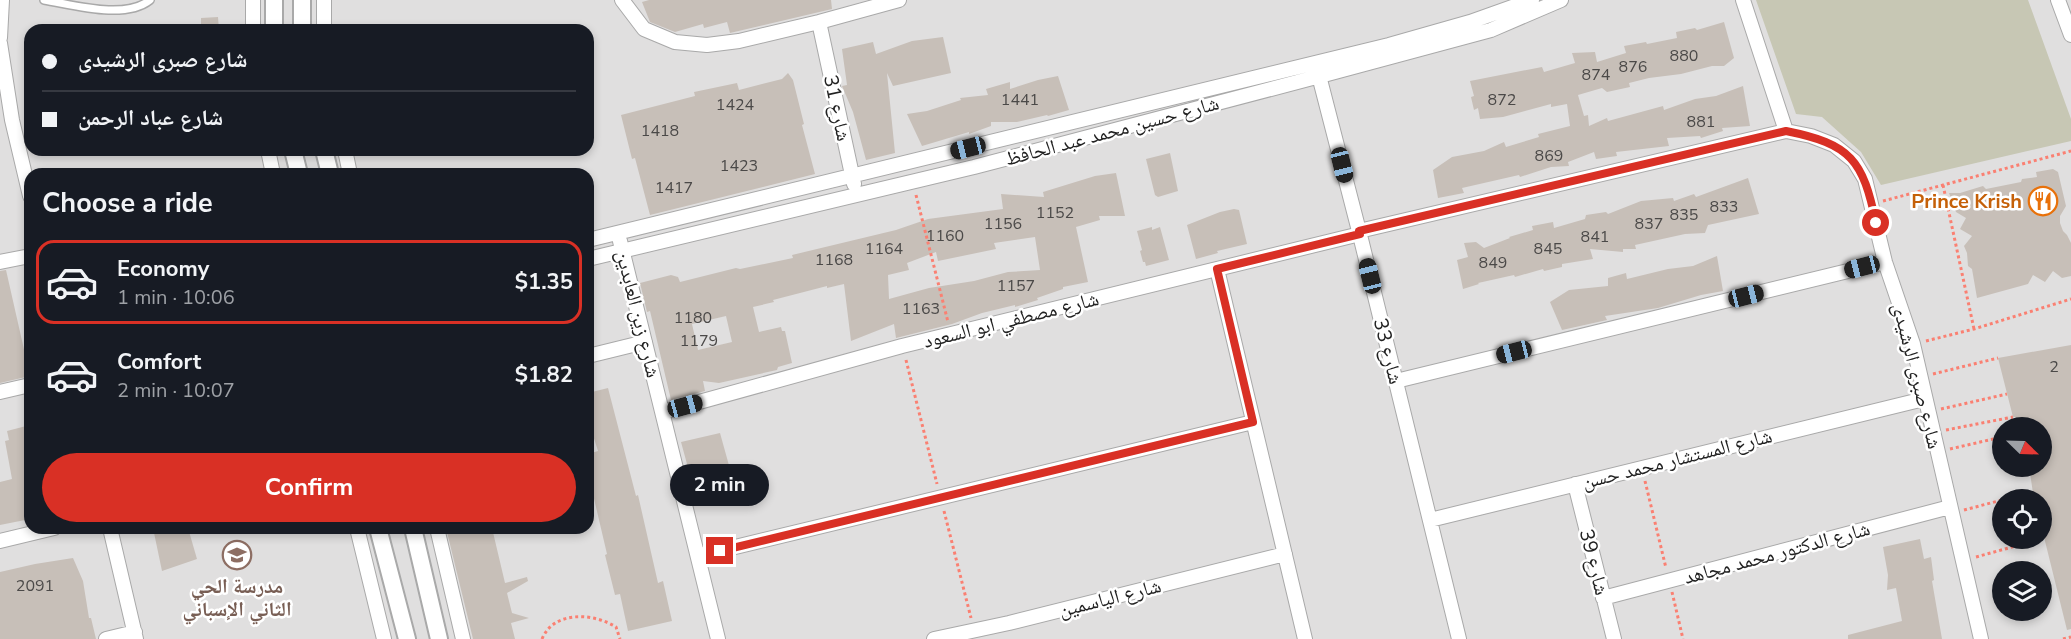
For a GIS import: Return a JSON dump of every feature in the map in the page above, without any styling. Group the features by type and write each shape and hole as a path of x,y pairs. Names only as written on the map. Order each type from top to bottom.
{"street":[{"path":"2,0 0,40 6,122 24,178"},
{"path":"274,0 274,24"},
{"path":"324,0 324,24"},
{"path":"622,0 644,29 675,42 707,45 739,41 899,0"},
{"name":"شارع حسين محمد عبد الحافظ","path":"594,257 912,181 1318,70 1532,0"},
{"name":"شارع حسين محمد عبد الحافظ","path":"594,239 1491,30 1561,0"},
{"path":"1743,0 1786,131"},
{"path":"2058,0 2071,36"},
{"path":"250,1 252,24"},
{"path":"302,24 303,2"},
{"name":"شارع 31","path":"819,22 857,194"},
{"name":"شارع 33","path":"1318,70 1360,232 1459,639"},
{"name":"شارع صبرى الرشيدى","path":"1360,232 1786,131 1811,136 1834,145 1854,161 1865,179 1885,262 1913,344 1981,639"},
{"name":"شارع مصطفي ابو السعود","path":"663,412 952,334 1360,232"},
{"name":"شارع زين العابدين","path":"618,233 718,639"},
{"path":"0,262 24,257"},
{"path":"1396,381 1885,262"},
{"path":"1217,269 1305,639"},
{"path":"594,355 645,342"},
{"path":"0,393 24,387"},
{"name":"شارع المستشار محمد حسن","path":"1430,520 1642,468 1926,405"},
{"path":"698,556 1253,422"},
{"name":"شارع 39","path":"1575,484 1614,639"},
{"name":"شارع الدكتور محمد مجاهد","path":"1603,598 1951,510"},
{"path":"0,541 29,534"},
{"path":"106,639 135,636 111,534"},
{"path":"358,534 384,639"},
{"path":"380,534 407,639"},
{"path":"414,534 440,639"},
{"path":"438,534 463,639"},
{"name":"شارع الياسمين","path":"934,639 1009,623 1284,554"}],"lane":[{"path":"44,0 116,11 133,8 150,0"}],"path":[{"path":"1872,204 2071,151"},
{"path":"912,181 952,334"},
{"path":"1943,185 1974,329"},
{"path":"1913,344 1974,329 2071,299"},
{"path":"1920,377 1998,358"},
{"path":"1926,405 2007,394"},
{"path":"1932,433 1992,421"},
{"path":"1937,453 1992,439"},
{"path":"1642,468 1683,639"},
{"path":"1951,510 1992,502"},
{"path":"1963,561 2006,549"},
{"path":"542,639 545,631 565,618 586,616 609,622 616,627 620,639"},
{"path":"2063,639 2070,637"}],"shaded area":[{"path":"0,0 2071,0 2071,639 0,639"},
{"path":"1756,0 2028,0 2071,119 2071,141 1881,185 1861,152 1822,117 1796,114"}],"building":[{"path":"649,0 831,0 832,9 730,33 727,22 704,28 703,24 675,32 650,22 642,2"},
{"path":"218,17 219,24 201,24 201,18"},
{"path":"1724,22 1734,58 1724,66 1712,66 1681,74 1649,78 1629,83 1630,87 1607,92 1602,88 1578,95 1584,116 1588,115 1589,126 1607,118 1608,121 1663,106 1664,110 1743,86 1750,126 1722,128 1723,131 1701,138 1700,136 1667,138 1669,146 1616,152 1617,156 1596,159 1594,152 1568,162 1569,166 1551,167 1520,177 1519,175 1462,188 1464,193 1438,198 1433,170 1452,157 1484,151 1504,142 1506,147 1539,137 1538,134 1570,126 1567,104 1551,107 1551,104 1503,117 1480,119 1478,108 1474,110 1471,97 1474,96 1470,81 1542,67 1544,72 1575,63 1572,53 1595,52 1597,62 1626,53 1624,46 1677,38 1676,32 1695,28 1697,30"},
{"path":"943,37 951,73 893,86 887,73 895,153 866,160 853,112 842,86 847,85 842,49 873,42 876,54 912,41"},
{"path":"788,73 793,80 815,174 650,215 621,115 695,96 694,92 737,83 739,90 782,79"},
{"path":"1058,76 1069,110 1048,116 1017,122 991,122 991,126 969,134 969,132 922,146 907,114 927,111 961,100 960,98 988,95 986,89 1010,82 1010,89"},
{"path":"1170,153 1178,191 1158,197 1155,195 1146,159"},
{"path":"2053,169 2058,172 2066,206 2060,216 2060,223 2071,243 2071,276 2062,278 2053,271 2045,282 2033,275 2028,284 1977,298 1972,269 1968,266 1964,246 1972,236 1960,229 1966,218 1956,212 1949,193 2021,182 2022,179 2037,177 2036,172"},
{"path":"1116,173 1125,216 1099,216 1100,220 1076,227 1088,282 1063,287 1063,289 1037,298 1038,300 1015,307 1015,305 982,313 952,324 896,338 894,324 851,341 844,284 773,300 774,302 753,307 759,332 781,327 782,331 785,331 792,363 778,367 777,370 719,383 703,381 705,391 671,400 650,311 647,312 640,283 671,275 678,277 680,282 736,268 793,258 792,255 896,230 928,219 1003,209 1001,194 1044,197 1043,192 1095,176","holes":["1035,237 1040,270 1008,272 974,281 929,288 889,299 888,275 909,270 907,263 936,252 938,261 996,249 994,243","726,316 732,342 698,350 692,324"]},
{"path":"1748,178 1759,214 1708,225 1705,233 1685,234 1635,245 1636,249 1623,249 1623,252 1590,249 1593,259 1478,283 1463,289 1457,260 1468,257 1464,243 1476,242 1484,248 1533,230 1532,226 1553,222 1554,228 1585,219 1586,215 1606,212 1608,214 1641,201 1673,198 1674,201 1694,194 1696,197"},
{"path":"1234,209 1239,210 1247,244 1196,259 1187,225"},
{"path":"1152,227 1152,230 1160,227 1169,260 1146,266 1140,251 1142,250 1137,231"},
{"path":"1717,256 1723,291 1658,308 1605,316 1607,320 1562,330 1550,302 1569,290 1608,286 1608,278 1626,273 1627,279 1668,269 1693,266"},
{"path":"6,270 24,350 24,377 0,383 0,271"},
{"path":"2071,345 2071,629 2067,630 2052,561 2050,561 2047,549 2052,549 2052,489 2032,489 2031,477 2052,477 2052,417 2013,417 1998,358"},
{"path":"608,388 636,496 638,495 658,583 663,581 672,621 628,631 620,594 615,595 594,499 594,452 598,451 594,438 594,392"},
{"path":"24,427 24,520 0,525 0,482 12,479 5,441 9,440 7,431"},
{"path":"720,433 730,469 698,477 696,473 690,475 681,442"},
{"path":"154,534 190,534 197,559 162,571"},
{"path":"447,534 493,534 505,583 527,577 528,581 507,593 512,613 529,618 511,623 515,639 473,639"},
{"path":"1920,539 1924,559 1931,557 1934,580 1932,581 1942,639 1848,639 1848,635 1902,621 1896,588 1887,590 1888,575 1883,547"},
{"path":"73,558 83,581 89,618 91,618 96,639 0,639 0,572"}],"place":[{"name":"Prince Krish","path":"2043,201"},
{"name":"مدرسة الحي الثاني الإسباني","path":"237,555"}],"route":[{"path":"720,551 1253,422 1217,269 1360,234 1359,231 1786,131 1811,136 1834,145 1854,161 1865,179 1876,223"}]}
